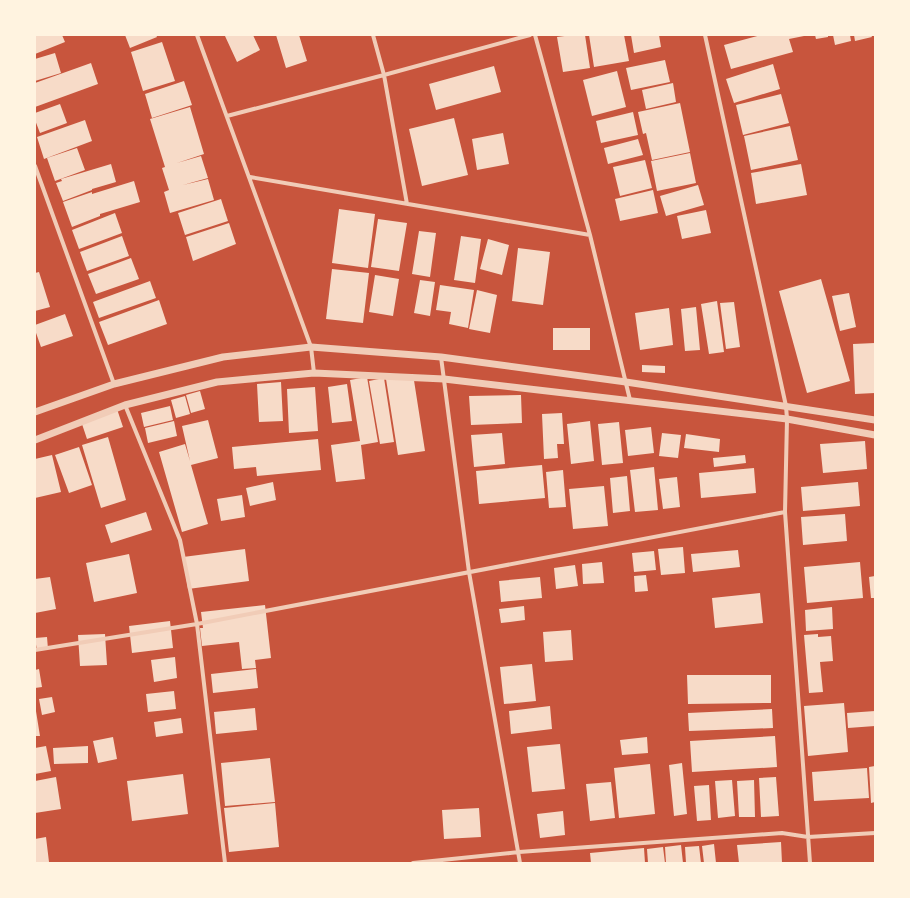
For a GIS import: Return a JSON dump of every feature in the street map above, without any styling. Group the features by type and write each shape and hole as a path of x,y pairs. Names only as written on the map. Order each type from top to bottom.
{"street":[{"path":"197,35 250,177 311,348 314,373"},
{"path":"373,35 384,76 407,204"},
{"path":"227,116 384,76 530,35"},
{"path":"535,35 590,235 630,400"},
{"path":"705,35 786,406 785,512 810,863"},
{"path":"35,166 114,384"},
{"path":"250,177 590,235"},
{"path":"35,412 114,384 223,357 311,348 441,357 626,382 875,420"},
{"path":"441,357 469,572 520,863"},
{"path":"35,440 125,405 217,382 314,373 444,379 787,419 875,435"},
{"path":"125,405 180,540 197,624 225,863"},
{"path":"35,650 197,624 785,512"},
{"path":"413,863 519,852 782,833 808,837 875,833"}],"building":[{"path":"35,35 62,35 65,42 35,54"},
{"path":"125,35 156,35 157,37 130,48"},
{"path":"253,35 260,50 237,62 225,36"},
{"path":"276,35 299,35 307,61 286,68"},
{"path":"585,35 590,68 563,72 557,37"},
{"path":"589,35 624,35 629,61 594,67"},
{"path":"631,35 659,35 661,47 634,53"},
{"path":"761,35 804,36 789,39 793,52 731,69 724,45"},
{"path":"815,35 828,35 828,37 816,39"},
{"path":"833,35 850,35 851,41 835,45"},
{"path":"854,35 871,35 872,37 855,41"},
{"path":"162,42 175,81 143,91 131,52"},
{"path":"55,53 61,73 35,81 35,59"},
{"path":"665,60 670,82 631,90 626,68"},
{"path":"91,63 98,84 35,107 35,83"},
{"path":"773,64 780,89 734,103 726,79"},
{"path":"494,66 501,92 436,110 429,84"},
{"path":"617,71 626,107 592,116 583,80"},
{"path":"184,81 192,105 152,118 145,94"},
{"path":"673,83 676,102 646,109 642,90"},
{"path":"781,94 789,123 743,135 736,105"},
{"path":"680,103 690,152 652,160 646,133 643,134 638,112"},
{"path":"60,104 67,123 40,133 35,120 35,113"},
{"path":"190,107 204,154 177,163 201,156 208,178 183,185 208,179 214,200 170,213 164,192 169,190 162,168 165,167 150,119"},
{"path":"633,112 638,135 601,143 596,121"},
{"path":"454,118 468,175 422,186 409,129"},
{"path":"85,120 92,141 44,159 37,137"},
{"path":"790,126 798,160 751,170 744,136"},
{"path":"503,133 509,164 477,170 472,139"},
{"path":"638,139 643,155 608,164 604,148"},
{"path":"77,148 85,170 55,181 47,158"},
{"path":"690,153 696,183 657,191 651,161"},
{"path":"645,160 652,188 620,196 613,167"},
{"path":"111,164 116,182 92,189 63,201 56,183 62,181 61,179"},
{"path":"801,164 807,195 756,204 751,173"},
{"path":"134,181 140,202 100,214 100,216 72,227 63,202 92,192 92,194"},
{"path":"698,185 704,205 666,216 660,196"},
{"path":"653,190 658,213 620,221 615,199"},
{"path":"221,199 228,221 185,235 178,213"},
{"path":"339,209 375,214 368,268 332,263"},
{"path":"706,210 711,233 682,239 677,216"},
{"path":"115,213 122,233 79,249 72,230"},
{"path":"378,219 407,223 399,271 371,267"},
{"path":"229,223 236,244 193,261 186,237"},
{"path":"419,231 436,233 430,277 412,274"},
{"path":"122,236 129,256 87,271 80,252"},
{"path":"461,236 481,239 475,283 454,280"},
{"path":"488,239 509,245 502,275 480,269"},
{"path":"518,248 550,252 543,305 512,301"},
{"path":"131,258 139,279 96,294 88,274"},
{"path":"332,269 369,273 363,323 326,319"},
{"path":"39,272 50,307 35,311 35,273"},
{"path":"375,275 399,279 393,316 369,312"},
{"path":"821,279 850,381 807,393 779,291"},
{"path":"420,280 435,282 430,316 414,313"},
{"path":"150,281 156,298 99,318 93,302"},
{"path":"440,285 474,290 468,328 449,324 451,312 436,310"},
{"path":"477,290 497,295 490,333 469,329"},
{"path":"849,293 856,327 840,331 832,296"},
{"path":"159,300 167,324 108,345 99,322"},
{"path":"717,301 724,352 709,354 701,304"},
{"path":"734,302 740,347 726,349 720,303"},
{"path":"696,307 700,350 685,351 681,309"},
{"path":"669,308 673,345 640,350 635,313"},
{"path":"65,314 73,336 41,347 35,330 35,325"},
{"path":"553,328 590,328 590,350 553,350"},
{"path":"875,343 875,393 855,394 853,344"},
{"path":"642,365 665,366 665,373 642,372"},
{"path":"413,374 425,451 398,455 386,379"},
{"path":"367,377 378,442 361,445 365,479 336,482 331,445 360,441 350,380"},
{"path":"384,378 394,442 380,444 369,381"},
{"path":"281,382 283,421 259,422 257,384"},
{"path":"347,384 352,421 332,423 328,387"},
{"path":"315,387 318,431 289,433 287,389"},
{"path":"200,391 205,409 191,413 186,395"},
{"path":"521,395 522,423 471,425 469,396"},
{"path":"185,396 190,414 176,418 171,400"},
{"path":"170,406 173,420 144,427 141,413"},
{"path":"117,409 123,427 87,439 81,421"},
{"path":"562,413 564,444 557,444 558,458 544,459 542,414"},
{"path":"208,420 218,458 191,465 208,524 182,532 159,452 185,444 190,461 182,426"},
{"path":"174,421 177,436 148,443 145,428"},
{"path":"590,421 594,461 571,464 567,424"},
{"path":"619,422 623,463 602,465 598,424"},
{"path":"651,427 654,453 628,456 625,430"},
{"path":"502,433 505,464 474,467 471,435"},
{"path":"662,433 681,435 678,458 659,456"},
{"path":"686,434 720,439 719,452 684,448"},
{"path":"108,437 126,500 101,508 82,445"},
{"path":"318,439 321,470 257,476 256,467 234,469 232,447"},
{"path":"865,441 867,469 823,473 820,444"},
{"path":"79,447 92,485 69,493 55,455"},
{"path":"52,455 61,492 35,498 35,459"},
{"path":"745,455 746,463 714,467 713,458"},
{"path":"542,465 545,498 479,504 476,471"},
{"path":"654,467 658,510 635,512 630,470"},
{"path":"754,468 756,493 701,498 699,473"},
{"path":"563,470 566,507 549,508 546,472"},
{"path":"627,476 630,511 613,513 610,478"},
{"path":"677,477 680,507 663,509 659,479"},
{"path":"273,482 276,500 250,506 246,488"},
{"path":"858,482 860,506 803,511 801,487"},
{"path":"604,486 608,526 573,529 569,489"},
{"path":"242,495 245,517 221,521 217,499"},
{"path":"146,512 152,530 111,543 105,525"},
{"path":"845,514 847,541 803,545 801,517"},
{"path":"683,547 685,573 661,575 658,549"},
{"path":"245,549 249,581 188,589 183,557"},
{"path":"738,550 740,567 693,572 691,554"},
{"path":"654,551 656,570 634,572 632,553"},
{"path":"129,554 137,593 94,602 86,563"},
{"path":"602,562 604,583 583,584 582,564"},
{"path":"860,562 863,598 807,603 804,567"},
{"path":"575,565 578,586 556,589 554,568"},
{"path":"646,575 648,591 635,592 634,576"},
{"path":"875,576 875,598 871,598 869,577"},
{"path":"50,577 56,609 35,613 35,579"},
{"path":"540,577 542,598 501,602 499,581"},
{"path":"760,593 763,623 715,628 712,598"},
{"path":"265,605 271,658 255,660 256,668 242,669 239,642 202,646 200,628 203,628 201,612"},
{"path":"524,606 525,620 501,623 499,609"},
{"path":"832,607 833,629 806,631 805,610"},
{"path":"170,621 173,648 132,653 129,626"},
{"path":"571,630 573,660 545,662 543,632"},
{"path":"105,634 107,665 80,666 78,635"},
{"path":"818,634 818,637 831,636 833,661 820,662 823,692 809,693 804,635"},
{"path":"47,637 48,649 37,651 35,638"},
{"path":"175,657 177,678 154,682 151,660"},
{"path":"532,664 536,701 504,704 500,667"},
{"path":"39,669 42,687 35,688 35,670"},
{"path":"256,669 258,688 213,693 211,674"},
{"path":"687,675 771,675 771,703 688,704"},
{"path":"174,691 176,709 148,712 146,694"},
{"path":"52,697 55,712 42,715 39,699"},
{"path":"844,703 848,752 808,756 804,706"},
{"path":"35,705 40,736 35,736"},
{"path":"550,706 552,729 511,734 509,711"},
{"path":"255,708 257,730 216,734 214,712"},
{"path":"772,709 773,728 689,731 688,713"},
{"path":"875,711 875,726 848,728 847,713"},
{"path":"181,718 183,733 156,737 154,722"},
{"path":"775,736 777,767 692,772 690,741"},
{"path":"113,737 117,759 98,763 93,741"},
{"path":"647,737 648,753 622,755 620,740"},
{"path":"560,744 565,789 532,792 527,747"},
{"path":"46,746 51,771 35,774 35,748"},
{"path":"88,746 88,763 54,764 53,748"},
{"path":"270,758 275,802 225,806 221,763"},
{"path":"682,763 687,814 674,816 669,765"},
{"path":"650,764 655,814 619,818 614,768"},
{"path":"875,766 875,802 871,803 869,767"},
{"path":"867,768 869,798 814,801 812,772"},
{"path":"183,774 188,814 132,821 127,781"},
{"path":"56,777 61,809 35,813 35,781"},
{"path":"776,777 779,816 761,817 759,778"},
{"path":"732,780 735,816 718,818 715,781"},
{"path":"754,780 755,817 739,817 737,781"},
{"path":"611,782 615,818 590,821 586,784"},
{"path":"709,785 711,820 697,821 694,786"},
{"path":"275,803 279,847 229,852 224,808"},
{"path":"479,808 481,837 444,839 442,810"},
{"path":"563,811 565,835 540,838 537,814"},
{"path":"46,837 49,862 35,863 35,839"},
{"path":"781,842 782,863 739,863 737,845"},
{"path":"714,844 716,863 704,863 702,846"},
{"path":"681,845 683,863 666,863 665,847"},
{"path":"699,846 701,863 686,863 685,847"},
{"path":"663,847 665,863 648,863 647,849"},
{"path":"644,848 645,863 591,863 590,853"}]}
